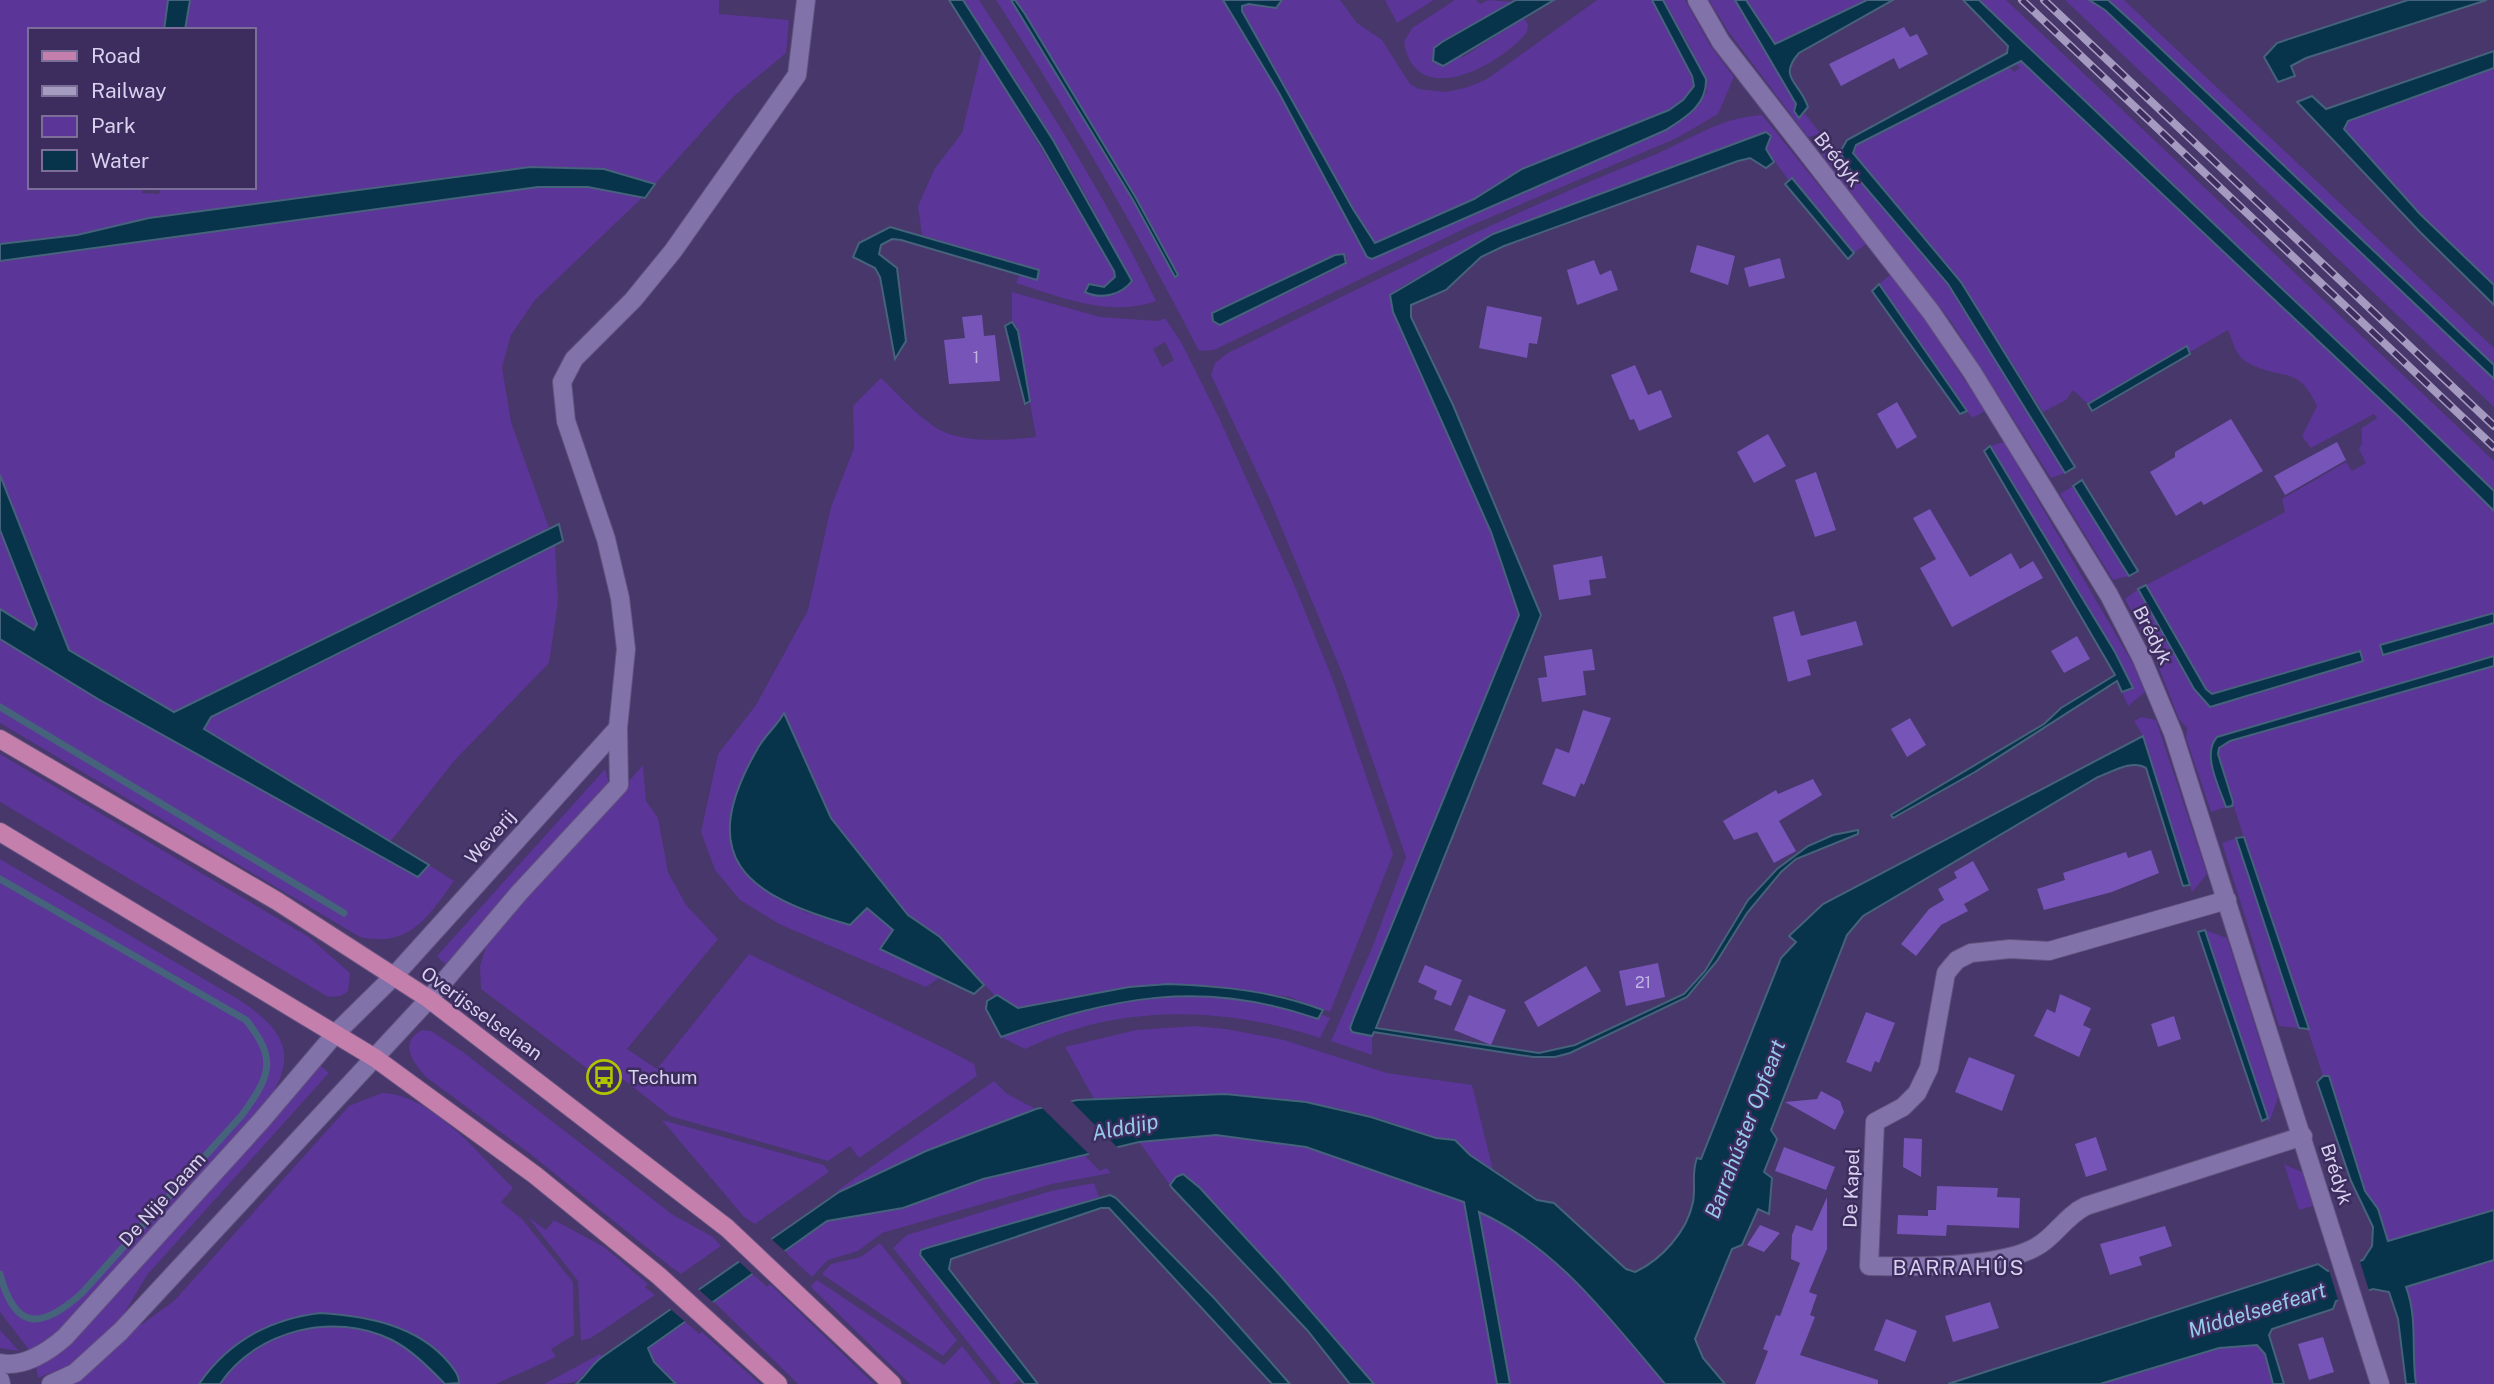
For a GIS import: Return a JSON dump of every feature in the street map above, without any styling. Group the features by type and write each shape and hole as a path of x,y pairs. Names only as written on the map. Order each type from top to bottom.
{"main road":[{"name":"Overijsselselaan","path":"0,739 277,901 429,999 727,1228 781,1276 892,1384"},
{"path":"0,832 375,1058 535,1175 659,1276 778,1384"}],"street":[{"path":"51,1384 75,1373 98,1356 429,999 519,894 619,785 618,728 626,649 620,598 602,526 566,421 562,382 574,359 633,300 673,251 797,75 806,0"},
{"name":"Brédyk","path":"1697,0 1728,51 1952,341 2109,595 2161,700 2339,1247 2379,1384"},
{"name":"Weverij","path":"336,1033 394,975 618,728"},
{"name":"De Kapel","path":"2227,900 2049,951 2010,948 1971,953 1957,960 1946,973 1929,1068 1917,1093 1903,1107 1875,1122 1869,1266 1929,1267 2022,1254 2040,1245 2071,1213 2086,1206 2303,1136"},
{"name":"De Nije Daam","path":"0,1363 6,1364 39,1355 65,1337 261,1121 336,1033"}],"green space":[{"path":"0,0 168,0 164,28 28,28 28,189 143,189 142,193 159,194 160,189 256,189 256,28 185,28 190,0 719,0 719,14 789,20 786,53 733,97 655,184 604,169 530,167 149,218 77,235 0,244"},
{"path":"963,0 979,0 1026,73 1095,185 1156,301 1121,307 1086,304 1068,299 1016,283 1019,275 1037,280 1039,270 922,235 918,206 935,168 962,133 982,50 1114,271 1114,280 1104,287 1089,284 1091,296 1117,293 1129,285 1113,247 1074,174"},
{"path":"996,0 1011,0 1125,187 1015,0 1223,0 1279,93 1367,257 1372,259 1634,145 1675,124 1692,110 1707,91 1690,46 1663,0 1685,0 1710,45 1734,77 1718,114 1677,138 1470,226 1214,350 1199,351 1102,173","holes":["1135,204 1177,275 1175,277","1347,257 1346,264 1220,325"]},
{"path":"1282,0 1340,0 1357,23 1382,40 1410,84 1419,89 1446,92 1487,79 1597,0 1652,0 1685,61 1694,86 1683,100 1669,110 1522,169 1474,199 1375,243 1353,209 1242,11 1242,7 1249,4 1276,8"},
{"path":"1385,0 1434,0 1397,23"},
{"path":"1455,0 1476,0 1480,4 1489,0 1512,2 1442,42 1463,57 1524,18 1528,24 1527,32 1515,45 1480,68 1460,76 1441,78 1424,75 1411,63 1404,42 1412,28"},
{"path":"1709,0 1735,0 1796,104 1799,118 1805,114 1821,134 1808,137 1728,31"},
{"path":"1746,0 1867,0 1775,44"},
{"path":"1979,0 2006,0 2494,461 2494,491"},
{"path":"2065,0 2089,0 2105,10 2494,379 2494,407"},
{"path":"2108,0 2124,0 2494,348 2494,365"},
{"path":"2021,61 2400,418 2494,511 2494,613 2380,646 2383,655 2494,623 2494,656 2217,737 2211,757 2226,807 2211,812 2186,738 2187,728 2179,719 2152,650 2125,599 2138,589 2194,689 2210,707 2363,661 2360,651 2212,694 2206,689 2146,585 2285,512 2282,499 2346,462 2352,471 2366,463 2359,449 2362,443 2362,428 2377,418 2374,414 2311,448 2302,436 2317,406 2310,393 2296,379 2244,360 2235,349 2228,330 2190,352 2186,346 2088,404 2073,390 2066,400 2043,412 1961,282 1853,153 1856,145 2008,66 2014,72 2020,68 2015,63"},
{"path":"2494,68 2494,285 2420,214 2344,129 2348,121"},
{"path":"1762,115 1866,244 1854,253 1793,178 1789,181 1766,149 1766,132 1493,234 1397,289 1393,312 1491,532 1519,615 1350,1028 1361,1035 1372,1036 1372,1055 1331,1041 1372,948 1406,857 1344,678 1270,500 1211,375 1215,363 1228,353 1489,226 1717,125"},
{"path":"1827,142 1840,152 1948,284 2065,473 2051,478 1952,323 1821,154"},
{"path":"538,187 588,187 643,197 535,300 511,335 502,367 511,422 549,528 174,712 69,650 0,475 0,261"},
{"path":"1890,275 1922,316 1985,411 1972,418 1879,284"},
{"path":"1012,292 1100,317 1158,321 1165,318 1181,342 1220,420 1296,589 1334,683 1393,854 1330,1012 1290,997 1207,985 1129,987 1018,1008 995,996 940,937 908,915 867,866 831,818 783,714 780,720 763,890 805,912 850,925 867,908 893,930 880,949 940,977 926,987 779,924 740,900 715,870 701,832 718,754 756,705 808,610 831,507 854,448 853,406 881,378 923,418 948,434 986,440 1036,437 1016,325 1012,322","holes":["1165,342 1174,360 1162,367 1153,349"]},
{"path":"2004,442 2133,664 2145,692 2128,706 2122,692 2133,688 2115,652 1990,446"},
{"path":"2073,486 2129,576 2113,580 2060,494"},
{"path":"0,530 37,624 34,630 0,609"},
{"path":"555,545 558,602 549,663 454,761 390,842 204,729 211,717"},
{"path":"0,639 98,699 418,877 429,865 454,881 426,917 405,934 377,939 360,937 0,723"},
{"path":"2494,666 2494,1210 2388,1241 2378,1209 2365,1191 2329,1076 2323,1076 2219,762 2219,748 2230,740"},
{"path":"2142,717 2156,720 2207,874 2192,892 2143,736 2134,721"},
{"path":"0,754 309,937 350,973 348,991 341,996 328,997 0,802"},
{"path":"643,765 646,801 658,818 668,872 686,905 718,939 627,1049 657,1069 749,954 948,1050 974,1064 977,1076 859,1158 850,1146 828,1161 670,1116 610,1069 601,1079 481,989 480,966 488,940"},
{"path":"605,769 609,784 446,965 437,956"},
{"path":"2236,838 2299,1028 2279,1026 2222,843"},
{"path":"0,859 255,1011 278,1035 283,1047 284,1061 274,1091 262,1110 57,1334 30,1351 0,1312"},
{"path":"2205,930 2227,938 2278,1098 2269,1123"},
{"path":"1188,994 1270,1006 1318,1019 1321,1014 1330,1018 1320,1038 1246,1020 1171,1014 1097,1023 1025,1049 1001,1037 1122,1000"},
{"path":"1195,1026 1284,1040 1387,1073 1472,1085 1493,1170 1448,1145 1401,1125 1351,1111 1249,1096 1145,1095 1094,1099 1065,1047 1136,1030"},
{"path":"422,1030 431,1031 463,1052 673,1215 713,1237 721,1246 681,1274 671,1267 529,1153 426,1077 413,1059 409,1047 415,1035"},
{"path":"320,1065 329,1073 147,1275 118,1324 68,1366 38,1378 36,1366"},
{"path":"994,1081 1007,1094 1036,1109 926,1151 839,1192 838,1190"},
{"path":"382,1093 418,1103 436,1115 470,1143 513,1188 501,1202 522,1219 573,1282 574,1335 551,1349 556,1357 496,1384 458,1384 427,1344 410,1334 369,1318 320,1313 275,1323 206,1374 199,1384 73,1384 96,1367 131,1332 174,1301 349,1106"},
{"path":"662,1120 824,1165 829,1172 755,1224 744,1217"},
{"path":"1216,1135 1306,1147 1464,1202 1497,1384 1374,1384 1278,1273 1176,1177 1170,1185 1139,1142"},
{"path":"1084,1155 1100,1171 1106,1168 1111,1173 1052,1184 882,1233 858,1251 828,1260 812,1277 785,1252 827,1221 897,1207 983,1179"},
{"path":"2284,1164 2302,1172 2313,1206 2299,1210"},
{"path":"1094,1183 1099,1197 921,1250 920,1255 1020,1379 1013,1384 1001,1384 893,1248 907,1235 1051,1191"},
{"path":"1478,1212 1533,1245 1581,1287 1665,1384 1510,1384"},
{"path":"528,1217 546,1230 554,1220 604,1247 648,1284 645,1287 655,1295 591,1338 581,1341 578,1281"},
{"path":"880,1243 957,1340 943,1356 822,1274 831,1264 861,1257"},
{"path":"2494,1260 2494,1384 2416,1384 2412,1311 2406,1287"},
{"path":"753,1274 767,1287 770,1284 874,1384 798,1384 714,1302"},
{"path":"817,1280 944,1365 962,1346 992,1384 910,1384 813,1289 811,1286"},
{"path":"686,1322 699,1334 702,1332 760,1384 676,1384 654,1362 648,1348"},
{"path":"324,1327 361,1330 391,1340 418,1358 445,1384 220,1384 240,1360 252,1351 279,1337"},
{"path":"0,1330 19,1351 0,1348"},
{"path":"2257,1345 2265,1354 2273,1384 2100,1384 2219,1348"},
{"path":"600,1354 602,1357 578,1380 544,1384"}],"water":[{"path":"168,0 190,0 185,28 164,28"},
{"path":"949,0 963,0 1053,140 1132,281 1117,293 1098,296 1085,292 1089,284 1104,287 1115,277 1114,271 1042,147"},
{"path":"1011,0 1015,0 1025,14 1136,198 1178,275 1175,277 1133,200"},
{"path":"1223,0 1282,0 1276,8 1249,4 1242,6 1242,11 1353,209 1375,243 1474,199 1522,169 1669,110 1683,100 1694,86 1692,76 1652,0 1663,0 1706,79 1705,88 1694,109 1666,130 1372,259 1367,257 1279,93"},
{"path":"1516,0 1554,0 1443,66 1433,61 1434,48 1442,42"},
{"path":"1735,0 1746,0 1775,44 1867,0 1893,0 1799,53 1790,68 1790,74 1808,107 1799,118 1794,111 1796,104"},
{"path":"1963,0 1979,0 2462,460 2494,491 2494,511 2400,418 2021,61 1856,145 1853,153 1961,282 2075,467 2065,473 1948,284 1848,167 1840,152 1847,140 2007,53 2008,46"},
{"path":"2089,0 2108,0 2138,27 2494,365 2494,379 2105,10"},
{"path":"2408,0 2487,0 2306,58 2291,66 2295,76 2278,82 2264,57 2277,43"},
{"path":"2494,51 2494,68 2348,121 2344,129 2420,214 2494,285 2494,305 2420,232 2297,102 2312,96 2326,109"},
{"path":"1766,132 1771,136 1766,149 1774,162 1766,168 1750,158 1738,161 1504,246 1481,257 1446,290 1411,305 1411,317 1453,405 1541,615 1376,1028 1539,1053 1575,1045 1684,994 1705,971 1748,900 1777,869 1808,846 1833,835 1858,830 1858,834 1796,859 1781,872 1747,913 1717,961 1687,997 1570,1053 1555,1057 1533,1057 1374,1032 1372,1036 1352,1032 1350,1028 1354,1017 1519,615 1491,532 1393,312 1390,295 1493,234"},
{"path":"530,167 604,169 655,184 645,198 588,187 538,187 0,261 0,244 77,235 149,218"},
{"path":"1792,178 1854,253 1848,259 1785,184"},
{"path":"890,227 1039,270 1037,280 901,240 892,239 881,245 879,254 897,268 906,341 895,359 880,277 875,268 853,257 859,243"},
{"path":"1344,254 1346,263 1220,325 1213,321 1212,313 1335,255"},
{"path":"1879,284 1967,411 1960,414 1872,291"},
{"path":"1012,322 1018,331 1030,401 1025,404 1005,326"},
{"path":"2187,346 2190,354 2092,411 2088,404"},
{"path":"1990,446 2115,652 2133,688 2122,692 2117,681 1975,772 1893,818 1891,815 2044,724 2061,708 2115,675 1984,451"},
{"path":"0,475 69,650 174,712 559,524 563,541 211,717 204,729 429,865 418,877 98,699 0,639 0,609 34,630 37,624 0,530"},
{"path":"2082,480 2138,571 2129,576 2073,486"},
{"path":"2146,585 2206,689 2212,694 2360,651 2363,661 2210,707 2194,689 2138,589"},
{"path":"2494,613 2494,623 2383,655 2380,645"},
{"path":"2494,656 2494,666 2230,741 2219,748 2218,754 2233,802 2232,806 2226,807 2211,762 2213,744 2217,737"},
{"path":"784,713 831,818 908,915 940,937 984,985 974,994 880,949 893,930 867,908 850,925 813,913 782,900 758,885 741,866 731,844 731,818 739,786 761,743"},
{"path":"2143,736 2190,885 2183,886 2146,768 2128,766 2098,777 1863,916 1847,935 1771,1130 1777,1139 1764,1172 1772,1178 1769,1214 1758,1209 1742,1245 1732,1249 1695,1339 1703,1358 1725,1384 1665,1384 1603,1311 1558,1265 1507,1227 1479,1212 1510,1384 1497,1384 1464,1202 1306,1147 1216,1135 1139,1142 983,1179 903,1208 827,1221 648,1348 654,1362 676,1384 576,1384 602,1357 839,1192 926,1151 1036,1109 1077,1100 1225,1094 1306,1102 1371,1117 1436,1138 1455,1140 1470,1155 1537,1200 1554,1203 1626,1269 1635,1272 1672,1244 1685,1224 1693,1202 1697,1158 1701,1159 1781,958 1796,942 1789,936 1823,904"},
{"path":"2244,837 2309,1029 2299,1028 2236,838"},
{"path":"2205,930 2268,1118 2262,1121 2198,932"},
{"path":"1168,984 1247,991 1285,998 1323,1010 1318,1019 1275,1006 1235,999 1196,996 1158,998 1082,1012 1001,1037 986,1009 987,1001 997,995 1018,1008 1129,987"},
{"name":"Middelseefeart","path":"2323,1076 2329,1076 2365,1191 2378,1209 2388,1241 2494,1210 2494,1260 2406,1287 2412,1311 2416,1384 2406,1384 2398,1319 2389,1292 2373,1289 2336,1301 2333,1309 2272,1329 2269,1335 2284,1384 2273,1384 2265,1354 2257,1345 2219,1348 2100,1384 1948,1384 2318,1264 2328,1271 2363,1260 2372,1246 2373,1227 2351,1181 2317,1082"},
{"path":"1183,1174 1200,1188 1278,1273 1374,1384 1350,1384 1307,1330 1173,1189 1170,1185 1176,1177"},
{"path":"1110,1195 1215,1299 1290,1384 1272,1384 1109,1208 1101,1208 951,1259 949,1269 1038,1384 1024,1384 920,1255 921,1250 930,1247"},
{"path":"320,1313 373,1320 423,1340 450,1364 459,1383 445,1384 414,1354 392,1340 369,1331 322,1327 275,1339 254,1350 235,1365 220,1384 199,1384 223,1356 252,1335 284,1321"}],"pier":[{"path":"1068,1098 1121,1151 1092,1157 1039,1105"},
{"path":"769,1237 788,1254 756,1277 737,1260"},
{"path":"2359,1258 2370,1294 2339,1303 2328,1267"},
{"path":"697,1288 716,1305 689,1325 669,1308"}],"building":[{"path":"1904,27 1910,37 1917,34 1928,54 1899,69 1894,58 1841,86 1829,64"},
{"path":"1697,245 1735,256 1728,285 1690,272"},
{"path":"1780,258 1785,278 1749,287 1744,268"},
{"path":"1594,260 1600,275 1611,270 1618,290 1577,305 1567,270"},
{"path":"1487,306 1542,317 1537,344 1529,343 1527,358 1479,348"},
{"path":"982,315 984,336 995,335 1000,381 949,384 944,340 965,338 962,317"},
{"path":"1635,365 1648,395 1661,390 1672,417 1639,431 1634,419 1630,420 1611,375"},
{"path":"1897,402 1917,437 1897,449 1877,414"},
{"path":"2231,419 2263,471 2204,505 2201,501 2176,516 2150,472 2175,457 2175,452"},
{"path":"1768,434 1786,466 1754,483 1737,452"},
{"path":"2337,442 2346,460 2285,495 2274,476"},
{"path":"1816,472 1836,530 1815,537 1795,480"},
{"path":"1930,509 1970,577 2011,553 2020,569 2033,561 2043,578 1952,627 1920,568 1936,559 1913,518"},
{"path":"1602,556 1606,578 1589,580 1591,595 1559,600 1553,565"},
{"path":"1794,611 1801,636 1856,621 1863,645 1807,660 1811,675 1788,682 1773,617"},
{"path":"2077,636 2090,659 2064,673 2051,651"},
{"path":"1592,649 1595,670 1583,671 1586,695 1542,702 1538,678 1547,677 1544,656"},
{"path":"1583,710 1611,718 1584,785 1581,783 1575,797 1542,784 1556,748 1569,753"},
{"path":"1910,718 1926,745 1907,757 1891,729"},
{"path":"1813,779 1822,795 1779,821 1796,851 1774,863 1757,832 1734,840 1723,821 1776,790 1778,794"},
{"path":"2151,850 2159,873 2112,892 2044,910 2037,889 2065,880 2063,873 2126,852 2128,858"},
{"path":"1973,861 1989,890 1964,904 1968,911 1941,925 1916,956 1901,944 1929,909 1944,900 1938,889 1957,878 1954,872"},
{"path":"1658,963 1665,997 1626,1006 1619,971"},
{"path":"1425,965 1462,980 1451,1006 1434,999 1437,991 1418,982"},
{"path":"1586,966 1601,991 1538,1027 1524,1002"},
{"path":"2060,994 2091,1008 2083,1025 2091,1029 2079,1057 2034,1036 2047,1009 2055,1013"},
{"path":"1469,995 1506,1010 1491,1045 1454,1030"},
{"path":"1866,1012 1895,1023 1879,1063 1875,1061 1871,1072 1846,1062"},
{"path":"2174,1016 2181,1039 2158,1047 2151,1024"},
{"path":"1969,1057 2015,1075 2002,1111 1955,1092"},
{"path":"1821,1091 1840,1101 1844,1112 1835,1130 1785,1102 1817,1099"},
{"path":"2096,1137 2107,1170 2086,1177 2075,1144"},
{"path":"1904,1138 1922,1139 1921,1177 1903,1167"},
{"path":"1784,1147 1835,1167 1826,1190 1775,1171"},
{"path":"1937,1186 1998,1188 1997,1197 2020,1198 2019,1228 1947,1225 1946,1236 1897,1234 1898,1215 1928,1216 1928,1210 1936,1210"},
{"path":"1827,1197 1827,1249 1809,1292 1817,1295 1810,1315 1815,1317 1800,1355 1878,1380 1878,1384 1755,1384 1768,1351 1763,1349 1776,1315 1780,1316 1800,1263 1791,1259 1792,1235 1796,1225 1812,1231"},
{"path":"1760,1225 1780,1233 1764,1252 1747,1245"},
{"path":"2165,1226 2172,1246 2139,1257 2142,1265 2110,1275 2100,1244"},
{"path":"1990,1302 1999,1328 1953,1342 1945,1316"},
{"path":"1886,1319 1917,1331 1905,1362 1874,1350"},
{"path":"2323,1337 2334,1372 2309,1380 2298,1344"}],"waterway":[{"path":"0,707 344,913"},
{"path":"0,879 246,1020 263,1046 266,1057 264,1078 242,1115 82,1293 68,1305 42,1318 32,1319 22,1315 6,1293 0,1274"}],"railway":[{"path":"2022,0 2494,447"},
{"path":"2044,0 2494,426"}],"place":[{"name":"Techum","path":"604,1077"}],"district":[{"name":"BARRAHÛS","path":"1959,1267"}],"water label":[{"name":"Alddjip","path":"1125,1127"},
{"name":"Barrahúster Opfeart","path":"1745,1129"}]}
